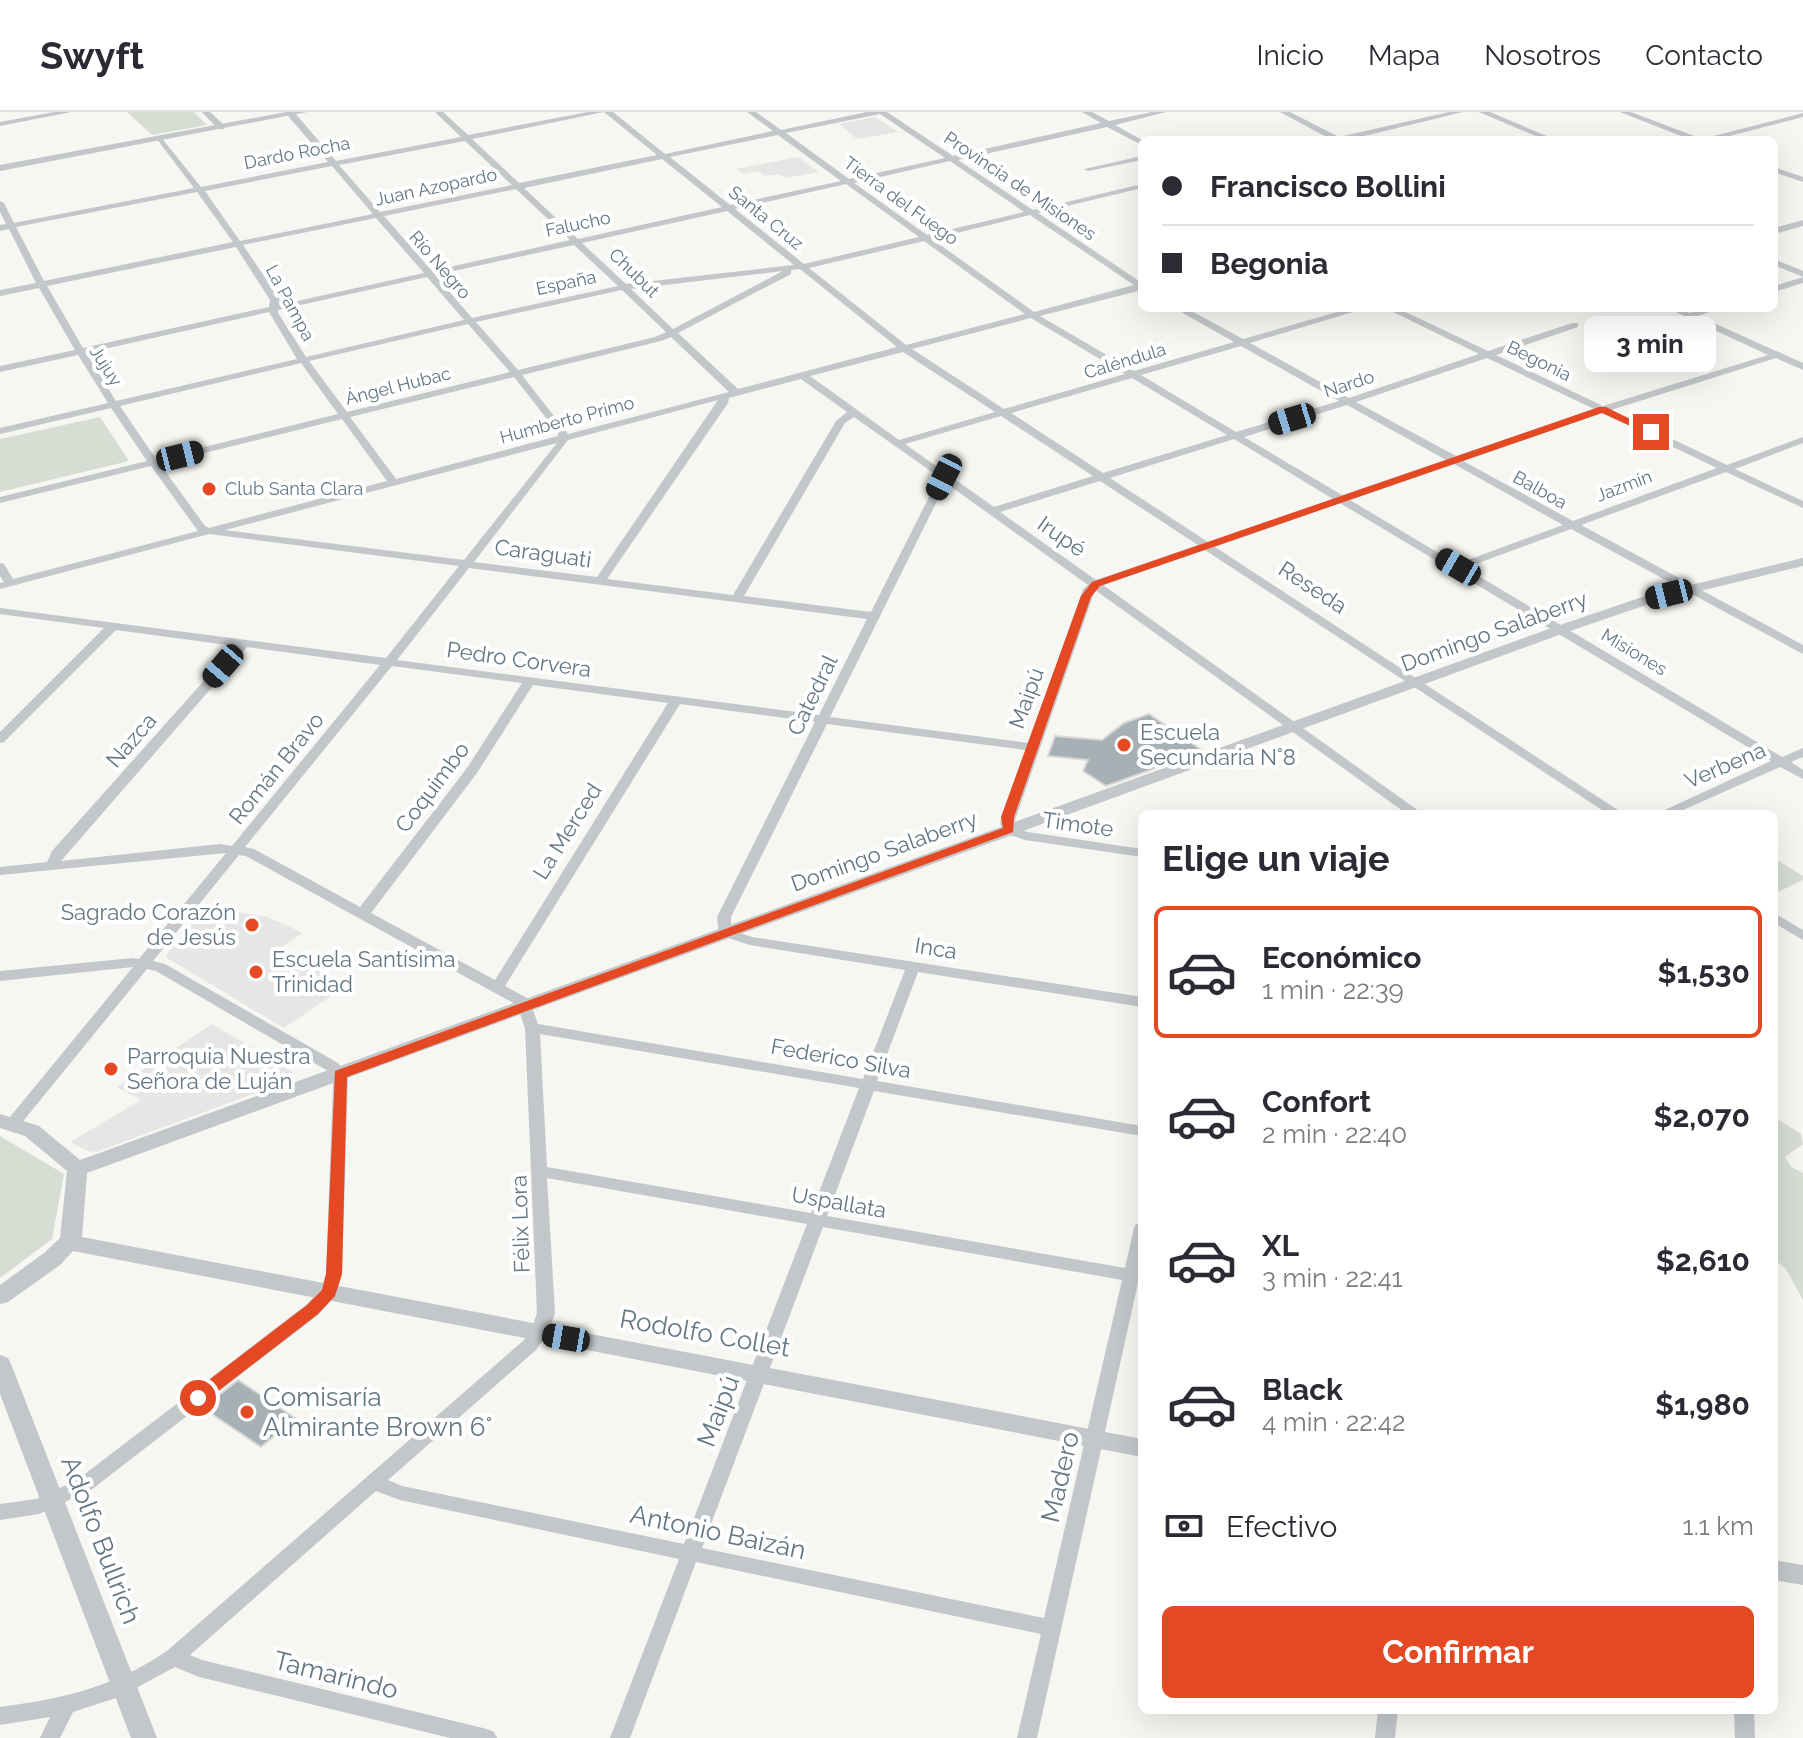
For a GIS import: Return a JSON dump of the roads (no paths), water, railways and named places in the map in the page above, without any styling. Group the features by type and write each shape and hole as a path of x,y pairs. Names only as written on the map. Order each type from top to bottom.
{"street":[{"path":"0,124 67,112"},
{"path":"206,112 221,127"},
{"name":"Chubut","path":"439,112 673,333 730,394"},
{"name":"Dardo Rocha","path":"5,227 600,112"},
{"name":"Santa Cruz","path":"608,112 904,348"},
{"name":"Tierra del Fuego","path":"751,112 1033,315"},
{"name":"Juan Azopardo","path":"0,293 880,112"},
{"name":"Provincia de Misiones","path":"880,112 1138,284"},
{"path":"1086,112 1138,141"},
{"name":"Falucho","path":"0,369 1162,112"},
{"path":"1284,112 1330,136"},
{"path":"1355,136 1459,112"},
{"path":"1483,112 1542,136"},
{"path":"1624,112 1687,136"},
{"path":"1760,112 1780,121"},
{"path":"0,168 296,113"},
{"name":"Río Negro","path":"296,113 331,163 515,374 564,438"},
{"path":"1721,136 1803,115"},
{"name":"La Pampa","path":"160,138 239,244 275,300 273,313 303,360 393,482"},
{"path":"1088,169 1138,159"},
{"path":"1778,172 1803,166"},
{"path":"1778,172 1803,180"},
{"name":"España","path":"0,431 625,287 800,267 1138,187"},
{"name":"Jujuy","path":"0,203 5,227 112,405 201,528 207,531"},
{"path":"1778,230 1803,223"},
{"path":"1778,264 1803,277"},
{"name":"Ángel Hubac","path":"0,500 673,333 787,273 788,268"},
{"path":"1778,287 1803,277"},
{"name":"Humberto Primo","path":"5,585 1138,288"},
{"name":"Balboa","path":"1186,312 1803,650"},
{"name":"Caléndula","path":"898,443 1347,312"},
{"name":"Begonia","path":"1398,312 1803,505"},
{"path":"1681,312 1803,367"},
{"path":"1690,316 1702,312"},
{"name":"Misiones","path":"1033,315 1803,775"},
{"name":"Nardo","path":"992,511 1348,401 1575,325"},
{"name":"Reseda","path":"904,348 1611,810"},
{"path":"1096,584 1603,409 1780,357 1803,354"},
{"name":"Irupé","path":"802,375 1410,810"},
{"path":"600,581 730,394"},
{"path":"737,598 841,421 854,412"},
{"name":"Román Bravo","path":"8,1121 144,963 389,662 564,438"},
{"name":"Jazmín","path":"1458,567 1803,440"},
{"name":"Catedral","path":"724,932 724,917 944,477"},
{"name":"Caraguati","path":"207,531 873,616"},
{"name":"Domingo Salaberry","path":"77,1169 1562,629 1688,589 1803,562"},
{"path":"0,566 5,585"},
{"name":"Maipú","path":"1009,830 1007,817 1086,596 1096,584"},
{"name":"Pedro Corvera","path":"0,611 1032,747"},
{"path":"0,739 113,626"},
{"name":"Nazca","path":"52,865 57,854 244,643"},
{"name":"Coquimbo","path":"363,913 472,770 530,681"},
{"name":"La Merced","path":"498,986 676,700"},
{"name":"Verbena","path":"1672,810 1803,752"},
{"name":"Timote","path":"1009,830 1025,836 1138,852"},
{"path":"0,871 235,849 249,852 498,986 527,1006"},
{"path":"1778,920 1803,936"},
{"name":"Inca","path":"724,932 750,941 1138,1001"},
{"path":"0,976 115,963 144,963 160,967 333,1067 340,1074 334,1274 329,1292 312,1310 84,1485 55,1501 0,1512"},
{"name":"Maipú","path":"620,1738 913,967"},
{"name":"Félix Lora","path":"527,1006 532,1028 546,1313 539,1333"},
{"name":"Federico Silva","path":"532,1028 1138,1130"},
{"path":"0,1296 52,1259 69,1242 73,1233 77,1169 28,1127 8,1121"},
{"name":"Uspallata","path":"540,1171 1131,1275"},
{"name":"Rodolfo Collet","path":"69,1242 1138,1447"},
{"name":"Madero","path":"1027,1738 1138,1245"},
{"path":"0,1716 65,1708 124,1687 174,1657 376,1483 530,1345 539,1333"},
{"name":"Adolfo Bullrich","path":"0,1364 144,1738"},
{"name":"Antonio Baizán","path":"376,1483 400,1493 1051,1628"},
{"path":"1778,1571 1803,1575"},
{"name":"Tamarindo","path":"174,1657 199,1668 487,1738"},
{"path":"50,1738 65,1708"},
{"path":"1385,1738 1388,1714"},
{"path":"1744,1714 1745,1738"}],"place":[{"name":"Club Santa Clara","path":"209,489"},
{"name":"Escuela Secundaria N°8","path":"1124,745"},
{"name":"Sagrado Corazón de Jesús","path":"252,925"},
{"name":"Escuela Santísima Trinidad","path":"256,972"},
{"name":"Parroquia Nuestra Señora de Luján","path":"111,1069"},
{"name":"Comisaría Almirante Brown 6°","path":"247,1412"}]}
